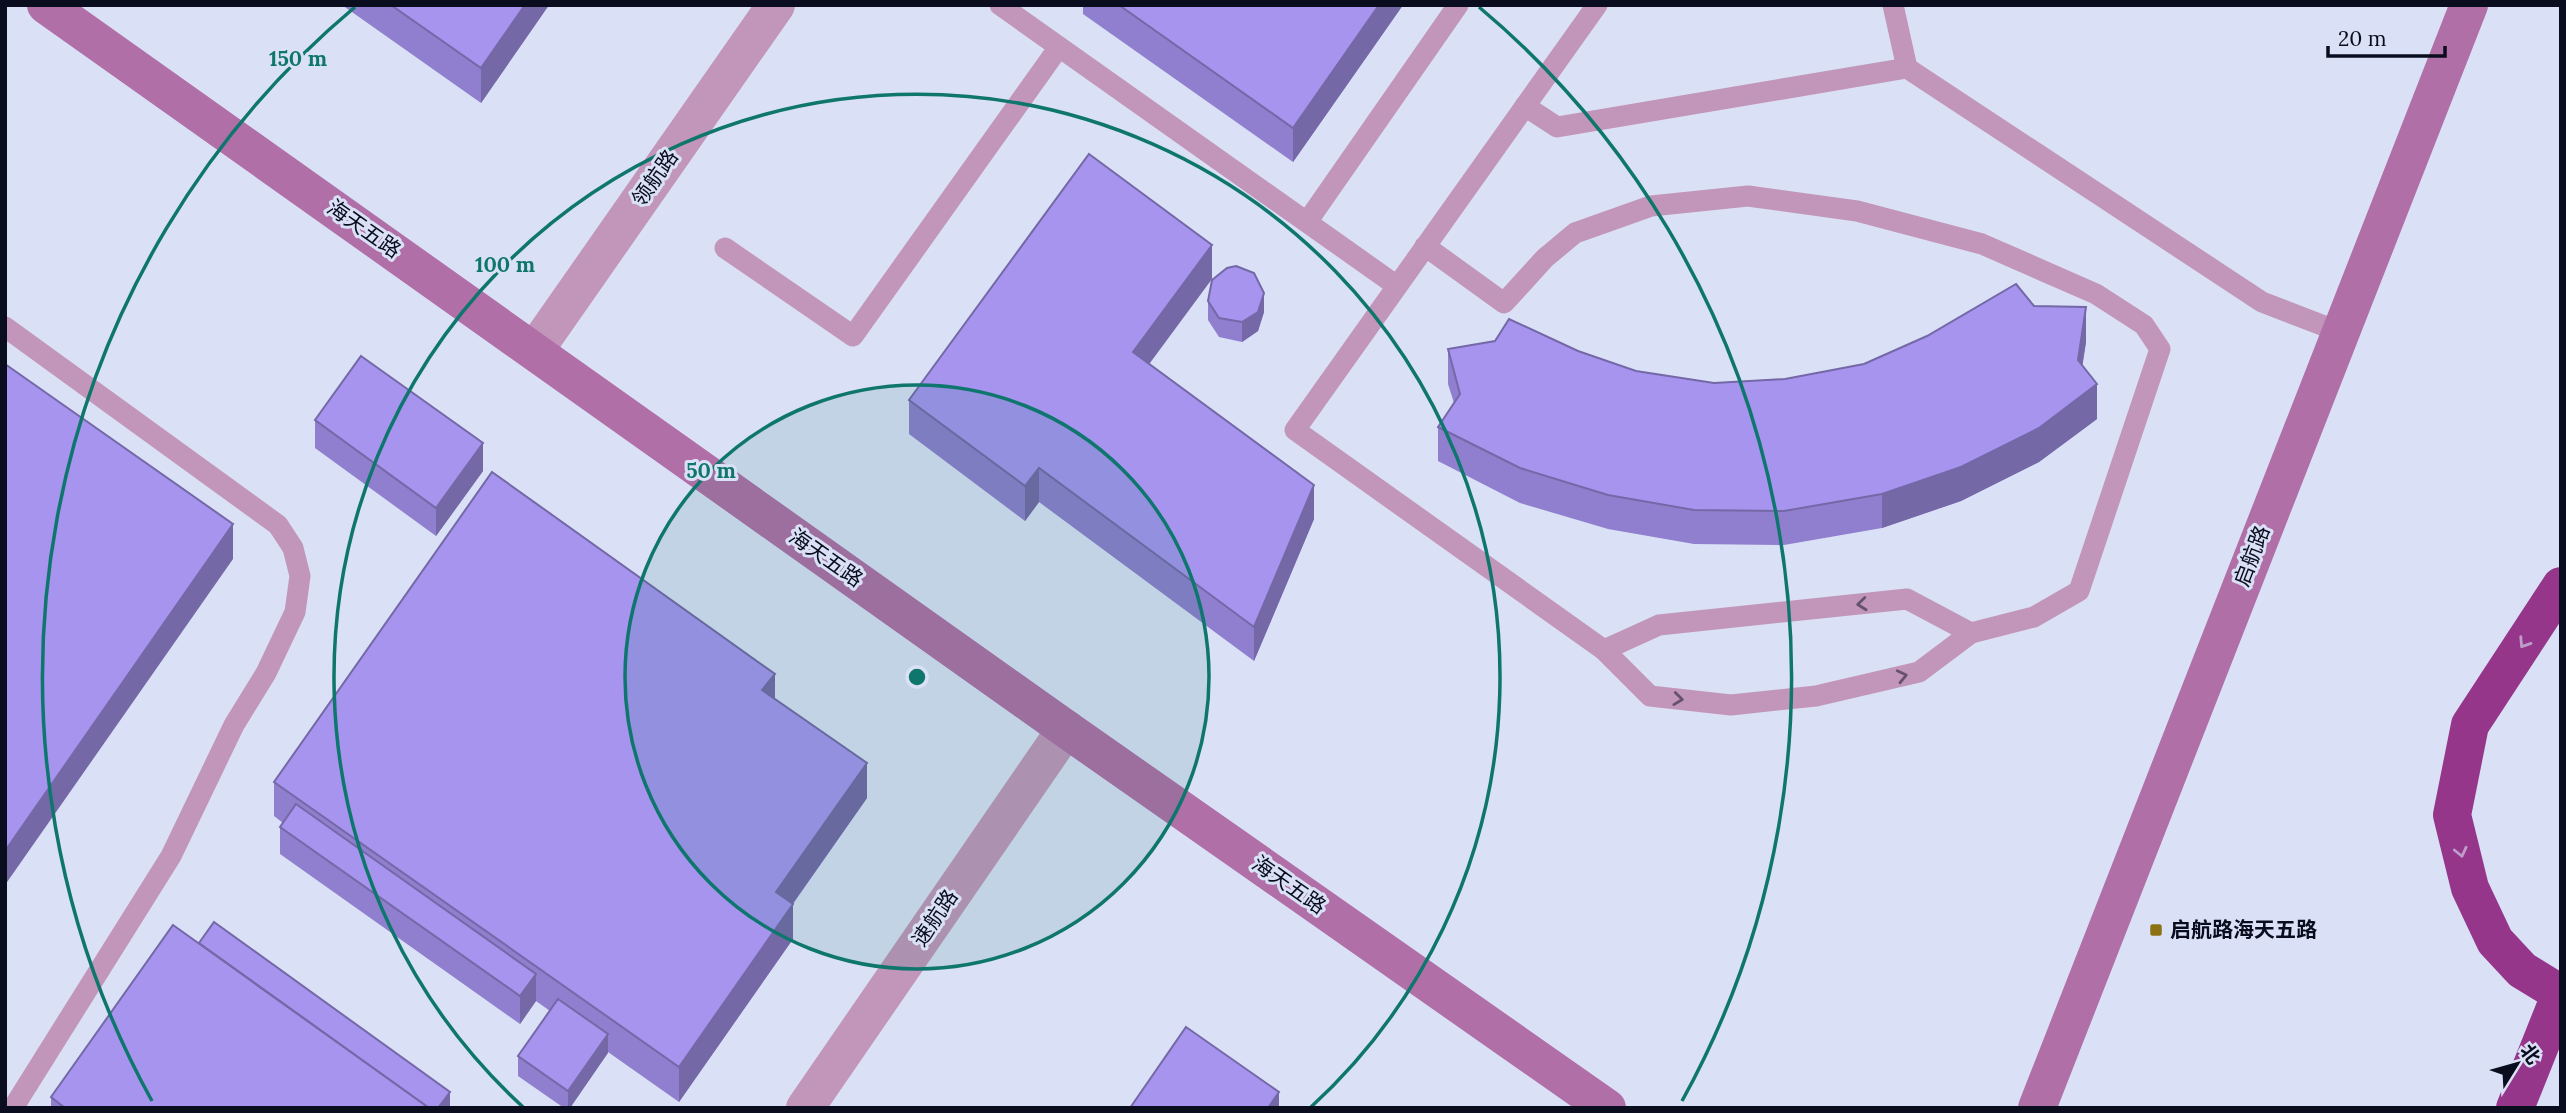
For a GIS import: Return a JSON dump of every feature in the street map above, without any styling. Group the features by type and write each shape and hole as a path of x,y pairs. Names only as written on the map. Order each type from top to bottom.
{"highway":[{"path":"2515,1108 2561,993 2522,970 2495,941 2470,888 2452,816 2470,725 2561,586"}],"street":[{"name":"海天五路","path":"46,5 1066,729 1606,1108"},
{"name":"领航路","path":"535,350 775,5"},
{"name":"启航路","path":"2037,1108 2469,5"},
{"name":"速航路","path":"805,1108 1066,729"}],"lane":[{"path":"1000,5 1397,286"},
{"path":"1307,222 1458,5"},
{"path":"1425,246 1504,303 1545,258 1575,233 1651,206 1748,196 1857,211 1982,244 2096,294 2144,325 2160,349 2078,591 2034,617 1971,633 1919,673 1816,696 1731,705 1650,696 1604,650 1295,430 1425,246 1597,5"},
{"path":"1893,5 1907,68"},
{"path":"725,248 853,336 1059,47"},
{"path":"1525,106 1557,127 1907,68 2262,302 2340,332"},
{"path":"5,327 278,525 293,548 300,576 295,612 266,673 234,725 171,856 13,1108"},
{"path":"1604,650 1660,625 1907,599 1971,633"}],"building":[{"path":"391,5 525,5 481,68"},
{"path":"1119,5 1379,5 1293,128"},
{"path":"1089,154 1212,245 1133,352 1314,485 1254,627 1039,468 1025,486 909,400"},
{"path":"1236,266 1254,273 1264,293 1258,312 1242,322 1219,318 1208,301 1212,280 1227,268"},
{"path":"2016,284 2034,306 2086,307 2078,360 2097,384 2039,428 1961,467 1882,494 1784,511 1694,510 1608,495 1520,468 1438,427 1460,394 1448,349 1495,341 1509,319 1578,351 1636,371 1714,383 1785,379 1864,364 1927,336"},
{"path":"361,356 483,443 436,508 315,420"},
{"path":"5,364 233,524 5,851"},
{"path":"492,472 775,674 762,690 867,763 776,892 793,904 679,1067 274,782"},
{"path":"296,804 536,974 520,996 280,827"},
{"path":"214,922 450,1092 438,1108 429,1108 199,943"},
{"path":"173,925 429,1108 65,1108 51,1097"},
{"path":"558,999 608,1034 568,1091 518,1056"},
{"path":"1186,1027 1279,1092 1268,1108 1130,1108"}],"place":[{"name":"启航路海天五路","path":"2156,930"}]}
